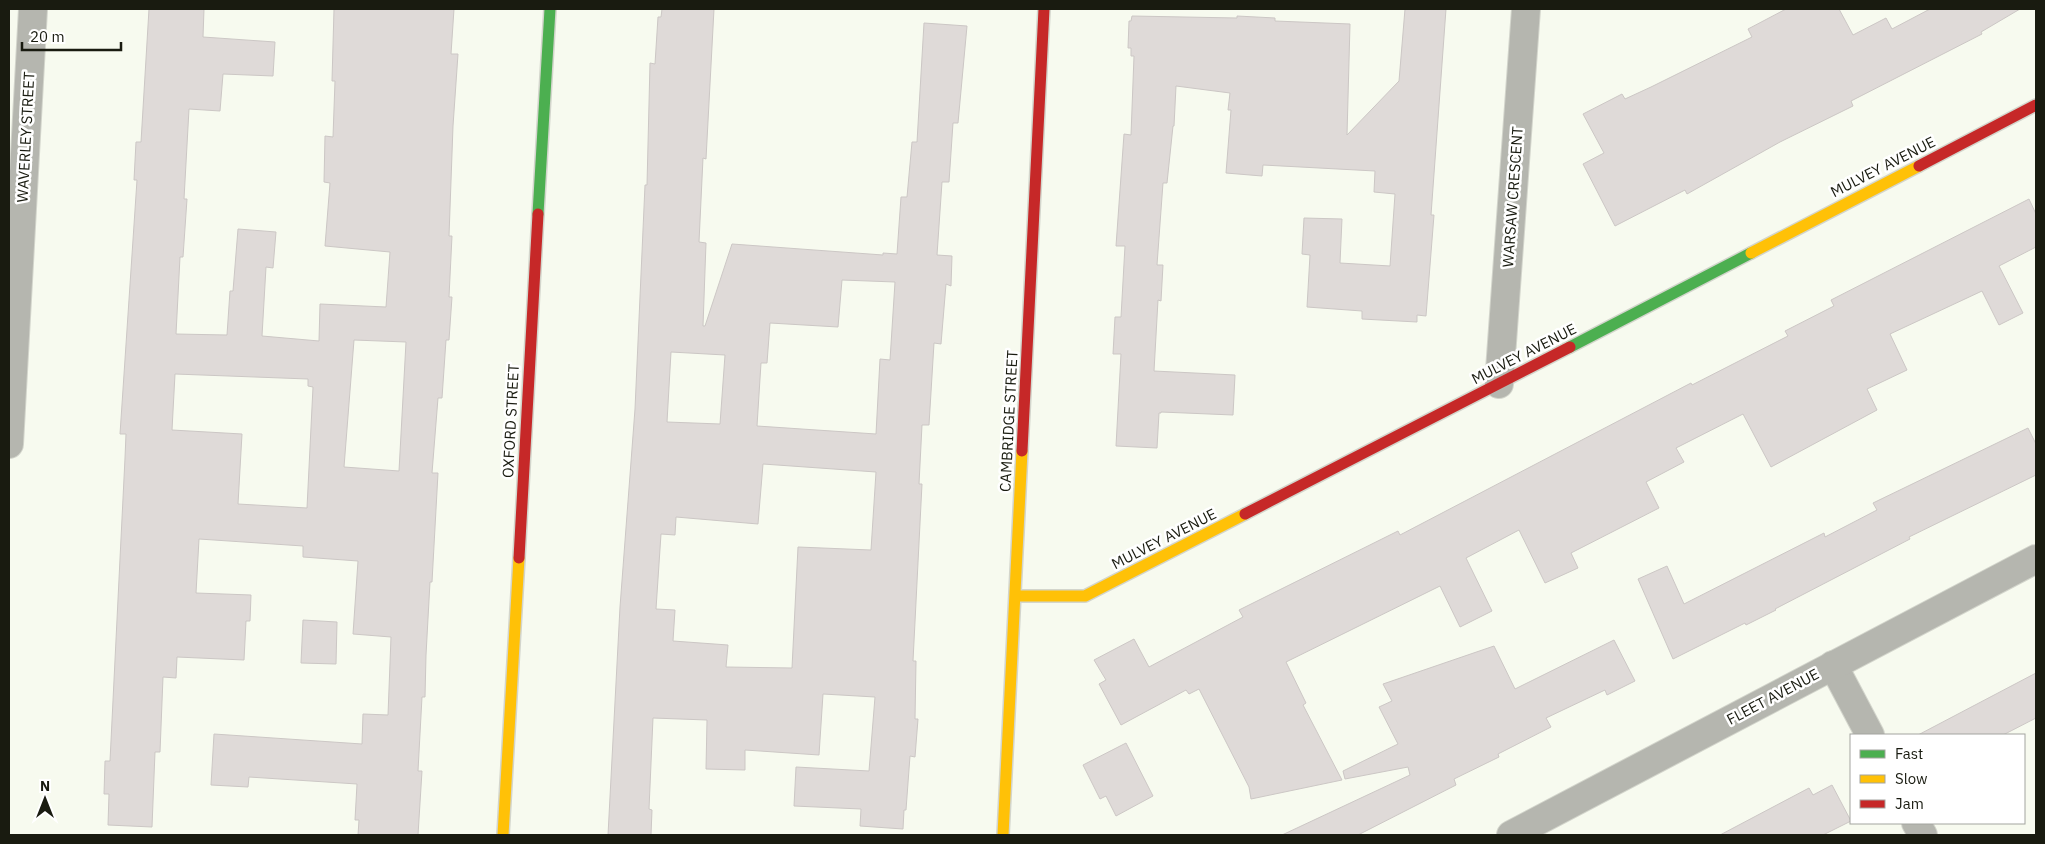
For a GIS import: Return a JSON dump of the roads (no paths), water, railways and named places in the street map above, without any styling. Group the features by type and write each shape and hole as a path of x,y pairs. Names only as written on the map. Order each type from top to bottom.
{"street":[{"name":"WAVERLEY STREET","path":"9,444 33,9"},
{"name":"OXFORD STREET","path":"503,835 550,9"},
{"name":"CAMBRIDGE STREET","path":"1003,835 1044,9"},
{"name":"WARSAW CRESCENT","path":"1499,384 1526,9"},
{"name":"MULVEY AVENUE","path":"1016,596 1086,596 2036,105"},
{"name":"FLEET AVENUE","path":"1511,835 2036,559"},
{"path":"1833,665 1869,734"},
{"path":"1917,824 1923,835"}]}
